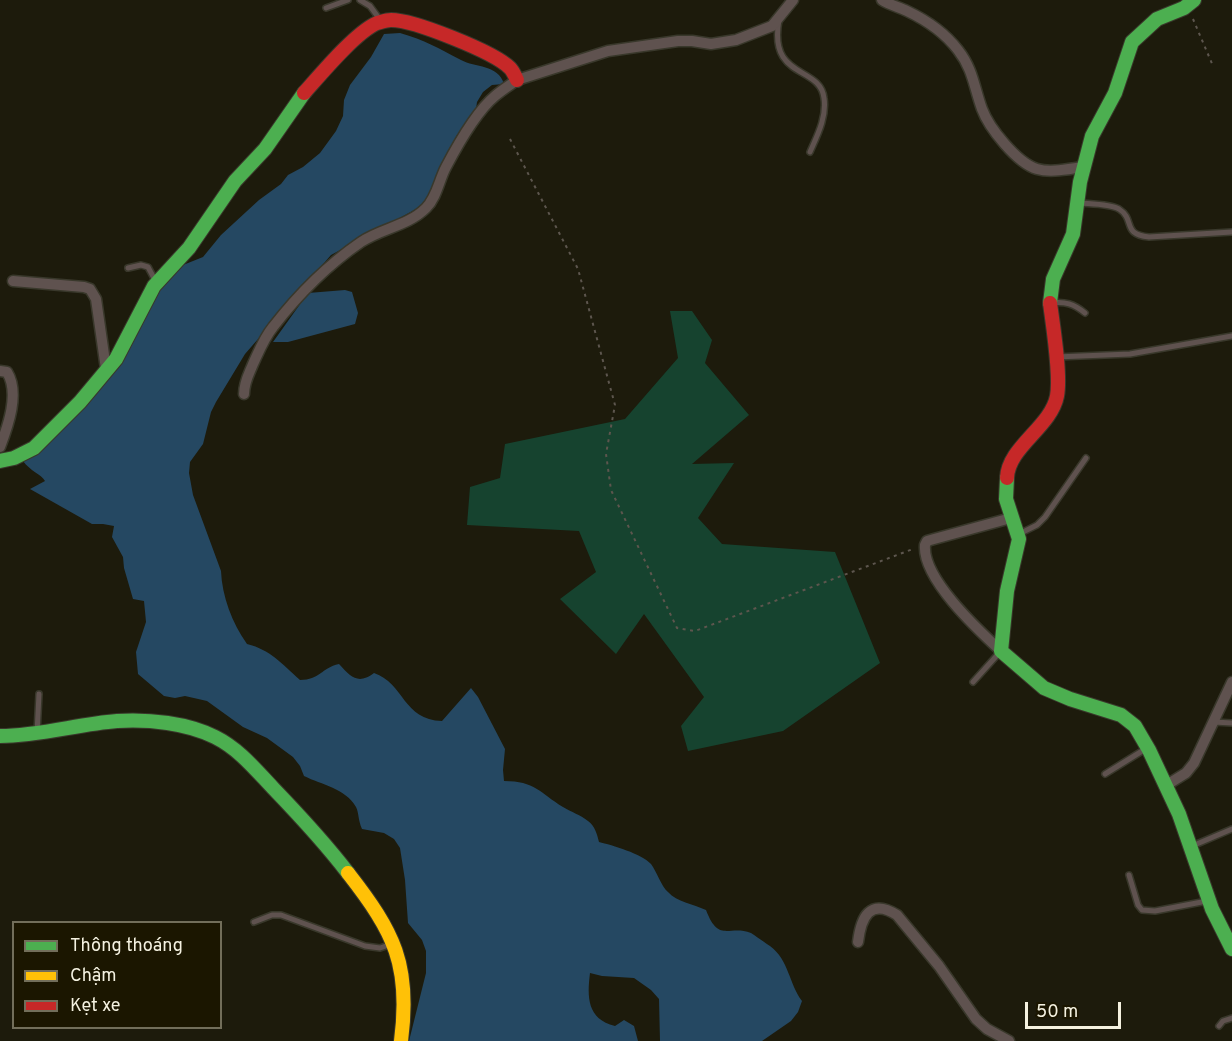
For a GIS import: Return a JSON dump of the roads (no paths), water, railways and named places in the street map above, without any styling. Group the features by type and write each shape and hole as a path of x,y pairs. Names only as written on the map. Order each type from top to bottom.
{"street":[{"path":"244,394 248,376 272,328 305,291 363,240 416,216 431,202 462,138 485,106 517,80 608,51 678,41 711,44 728,42 772,26 793,0"},
{"path":"882,0 932,25 957,49 974,77 982,108 990,124 999,137 1022,160 1037,169 1083,167"},
{"path":"1001,651 1007,591 1018,535 1006,499 1006,473 1010,463 1041,426 1057,396 1050,304 1053,279 1073,234 1083,167 1092,136 1122,76 1132,42 1157,19 1190,3"},
{"path":"0,461 14,458 34,448 80,402 116,359 156,284 189,248 235,181 265,149 301,96 339,55 368,29 382,22 400,21 423,27 475,48 507,65 517,80"},
{"path":"13,281 90,289 96,299 106,369"},
{"path":"0,371 7,372 10,376 12,413 0,447"},
{"path":"1011,518 927,541 925,545 927,560 939,584 961,611 1001,651 1044,688 1127,718 1137,729 1148,747 1191,847 1217,923 1232,949"},
{"path":"1165,786 1186,773 1194,763 1232,682"},
{"path":"0,736 37,735 117,721 137,721 158,722 192,729 212,735 228,744 292,808 338,861 369,902 392,940 399,957 405,987 401,1041"},
{"path":"858,942 864,916 871,911 880,908 897,915 939,966 976,1018 987,1029 1009,1041"}],"lane":[{"path":"326,8 348,0"},
{"path":"360,0 370,6 382,22"},
{"path":"780,18 777,34 778,46 784,58 791,67 820,86 824,97 824,112 810,152"},
{"path":"1078,202 1118,208 1125,216 1131,231 1138,236 1232,232"},
{"path":"128,268 141,265 148,267 156,284"},
{"path":"1050,304 1060,302 1076,305 1085,313"},
{"path":"1055,357 1130,354 1232,336"},
{"path":"1018,535 1030,530 1045,517 1086,458"},
{"path":"973,682 1001,651"},
{"path":"37,735 39,694"},
{"path":"1214,722 1232,723"},
{"path":"1105,774 1148,747"},
{"path":"1191,847 1232,829"},
{"path":"1129,875 1138,905 1142,910 1155,911 1209,901"},
{"path":"254,922 272,915 281,915 373,948 386,946 392,940"},
{"path":"1219,1026 1223,1021 1232,1018"}],"water":[{"path":"400,33 424,41 467,63 491,70 497,73 504,84 492,85 483,92 477,102 475,116 457,135 433,193 420,207 331,255 245,354 216,402 211,412 203,444 190,462 189,473 193,495 221,571 223,590 229,609 247,644 270,654 300,680 312,678 339,664 355,678 368,677 374,673 392,685 419,714 429,719 442,721 471,688 505,749 504,781 530,786 582,817 595,830 599,842 626,850 647,860 668,892 681,901 706,910 715,927 725,931 737,930 751,933 770,946 781,958 802,1001 791,1021 762,1041 660,1041 659,999 651,990 634,978 590,973 589,998 594,1012 606,1023 615,1026 624,1020 634,1026 638,1041 409,1041 426,973 426,951 422,940 408,923 400,848 394,839 384,833 362,829 357,809 346,795 304,776 293,757 267,738 243,727 207,701 185,696 175,698 164,696 138,674 136,652 146,622 144,601 133,599 123,557 112,537 114,526 92,524 30,489 45,481 23,461 59,429 173,269 203,257 221,235 259,200 281,184 288,175 303,167 320,153 336,131 343,116 344,100 350,85 371,57 384,34"},
{"path":"345,290 352,292 358,313 355,324 288,342 273,342 308,293"}]}
